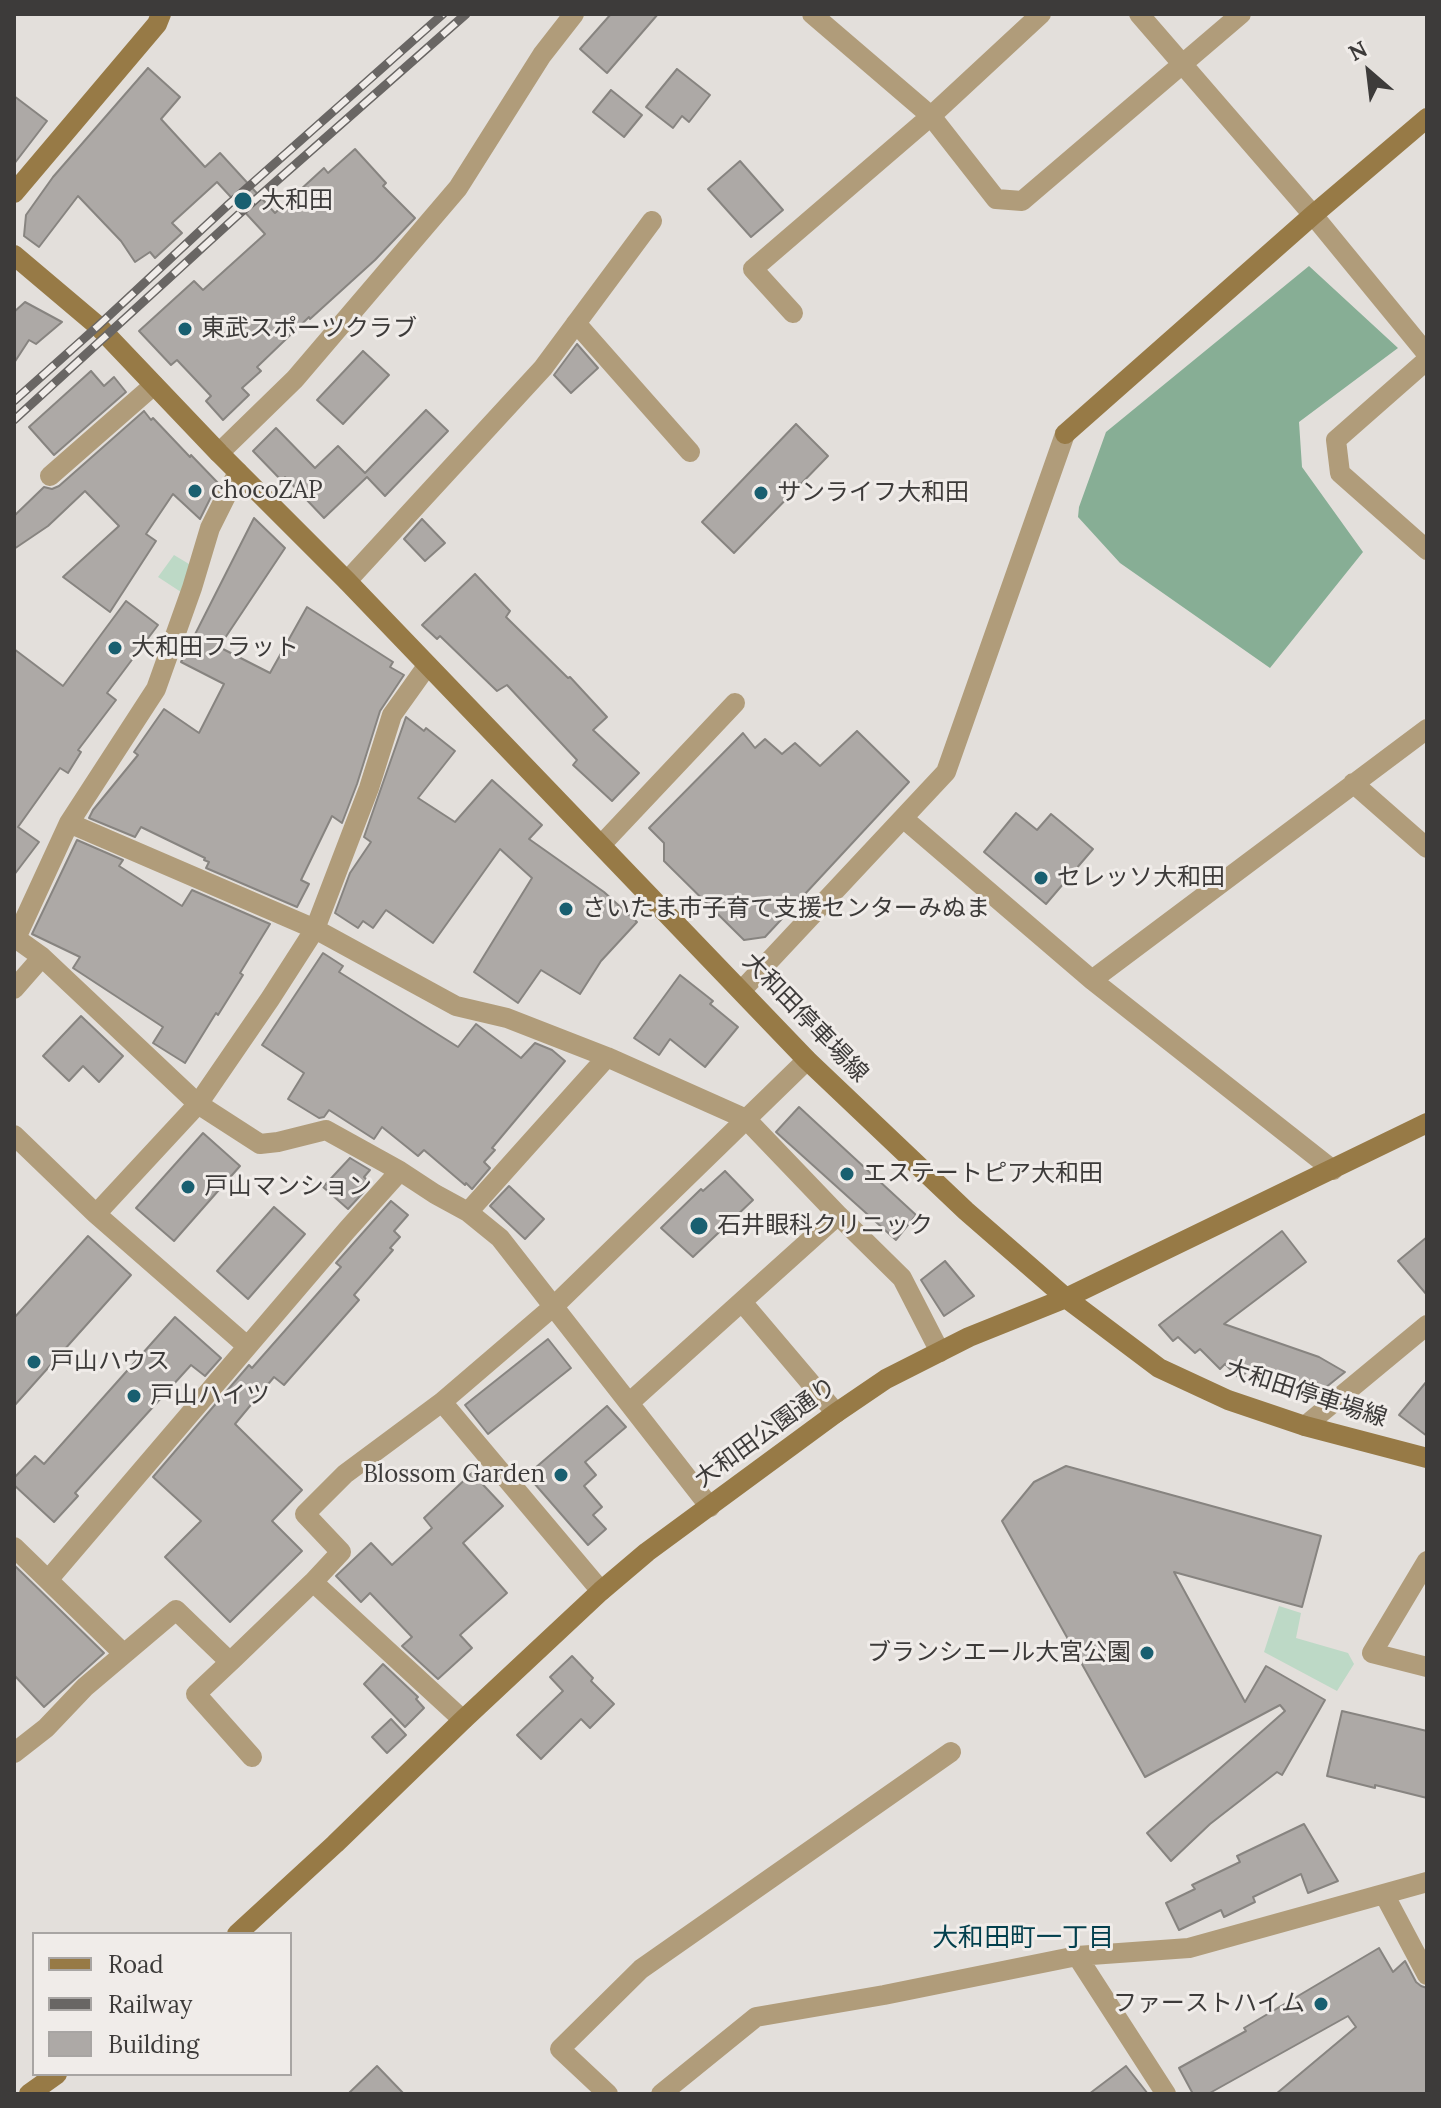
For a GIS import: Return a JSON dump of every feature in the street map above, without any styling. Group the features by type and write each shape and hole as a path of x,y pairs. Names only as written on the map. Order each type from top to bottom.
{"street":[{"path":"14,193 157,24 161,14"},
{"path":"219,453 295,379 458,188 542,55 574,14"},
{"path":"812,14 931,116 996,199 1022,201 1241,14"},
{"path":"793,313 753,269 931,116 1041,14"},
{"path":"1139,14 1313,215 1427,357 1336,440 1340,473 1427,550"},
{"path":"742,990 946,772 1065,434 1427,118"},
{"path":"347,581 543,368 652,221"},
{"name":"大和田停車場線","path":"14,255 108,337 807,1060 966,1211 1066,1298 1159,1368 1228,1400 1305,1426 1427,1458"},
{"path":"576,323 690,452"},
{"path":"50,476 154,385"},
{"path":"238,472 210,528 156,689 69,823 15,938 42,957 198,1104 260,1144 326,1130 468,1212 500,1238 710,1507"},
{"path":"96,1214 198,1104 315,929 369,788 392,715 427,666"},
{"path":"601,845 735,703"},
{"path":"1092,980 1427,729"},
{"path":"1353,783 1427,848"},
{"path":"903,818 1092,980 1333,1170"},
{"path":"69,823 315,929 456,1006 507,1018 607,1057 746,1119 902,1278 940,1352"},
{"path":"14,989 42,957"},
{"path":"468,1212 607,1057"},
{"path":"252,1757 196,1694 341,1552 305,1514 345,1474 442,1402 554,1306 807,1060"},
{"name":"大和田公園通り","path":"239,1932 601,1591 647,1552 886,1379 969,1337 1066,1298 1333,1170 1424,1130"},
{"path":"14,1135 96,1214 247,1346"},
{"path":"48,1580 400,1171"},
{"path":"629,1403 838,1215"},
{"path":"742,1302 836,1413"},
{"path":"1305,1426 1427,1325"},
{"path":"442,1402 601,1591"},
{"path":"14,1547 124,1654"},
{"path":"1427,1561 1372,1653 1427,1667"},
{"path":"313,1582 463,1720"},
{"path":"14,1753 46,1728 85,1687 176,1610 230,1662"},
{"path":"608,2094 560,2049 641,1969 951,1752"},
{"path":"661,2094 756,2017 1077,1956 1189,1948 1427,1882"},
{"path":"1384,1894 1427,1975"},
{"path":"1077,1956 1166,2094"},
{"path":"29,2094 54,2076"}],"green space":[{"path":"1309,266 1398,348 1299,422 1302,467 1363,552 1270,668 1120,563 1078,517 1106,432"},
{"path":"174,555 194,567 184,594 158,577"},
{"path":"1279,1606 1301,1613 1296,1638 1348,1653 1354,1664 1337,1691 1264,1652"}],"building":[{"path":"611,14 658,14 607,73 580,49"},
{"path":"148,68 180,97 161,119 205,167 220,153 275,213 324,168 328,173 355,149 386,183 383,186 415,218 375,260 257,367 261,371 242,388 249,395 223,420 206,401 211,396 177,360 171,365 139,331 194,281 203,290 265,234 217,182 172,223 182,233 155,258 150,252 135,262 121,241 78,196 39,247 24,236 26,215 53,177"},
{"path":"677,69 710,95 689,122 682,116 673,128 646,107"},
{"path":"611,90 642,115 624,137 593,112"},
{"path":"14,96 47,121 14,164"},
{"path":"740,161 783,210 751,237 708,189"},
{"path":"25,302 62,322 36,344 29,340 14,363 14,312"},
{"path":"577,344 598,368 571,393 554,375"},
{"path":"363,351 389,375 343,424 317,400"},
{"path":"91,371 104,386 114,377 126,392 54,455 29,427"},
{"path":"426,410 448,431 385,496 367,477 324,518 285,477 282,481 253,451 276,428 315,468 338,446 365,473"},
{"path":"144,411 218,483 200,519 173,494 146,534 156,541 110,612 63,577 119,526 85,491 48,526 14,549 14,516 44,487 52,489 59,486"},
{"name":"サンライフ大和田","path":"796,424 828,456 734,553 702,522"},
{"path":"254,518 285,548 219,647 270,673 307,607 393,662 390,667 404,675 380,711 342,823 332,816 301,880 309,884 297,907 206,868 209,862 205,858 141,827 135,837 89,818 138,755 134,752 164,709 199,733 224,684 181,662"},
{"path":"422,519 445,543 425,561 404,539"},
{"path":"475,574 510,611 506,617 607,717 593,730 639,773 612,801 573,765 577,760 507,685 497,691 440,636 437,639 422,625"},
{"path":"126,601 158,625 107,693 116,700 78,750 81,752 68,773 60,768 18,827 39,842 14,875 14,649 63,686"},
{"path":"406,717 455,751 418,798 455,822 492,780 542,825 529,839 604,892 637,922 601,961 580,994 541,970 518,1003 474,972 532,878 500,849 433,943 386,910 373,928 363,921 358,928 335,913 350,873 371,842 364,837"},
{"path":"857,731 909,782 765,937 744,940 664,861 664,843 649,828 743,733 755,748 765,739 782,754 795,743 820,766"},
{"name":"セレッソ大和田","path":"1016,813 1037,830 1051,814 1093,849 1046,904 984,852"},
{"path":"77,840 123,860 119,866 182,906 192,890 270,924 240,973 243,975 185,1063 153,1043 163,1027 73,968 80,957 32,934"},
{"path":"323,953 343,966 339,972 458,1047 476,1024 521,1058 535,1043 552,1050 565,1061 492,1148 495,1150 484,1162 490,1168 472,1189 424,1150 418,1156 382,1127 374,1139 329,1110 319,1118 288,1099 304,1073 262,1045"},
{"path":"680,975 713,1001 710,1004 738,1027 705,1067 670,1039 659,1055 634,1038"},
{"path":"81,1016 123,1056 99,1082 83,1066 69,1081 43,1056"},
{"name":"エステートピア大和田","path":"799,1107 916,1215 896,1240 776,1132"},
{"name":"戸山マンション","path":"203,1133 240,1166 174,1241 136,1208"},
{"path":"350,1158 370,1170 364,1177 371,1184 348,1209 323,1187"},
{"path":"725,1171 753,1200 693,1257 661,1228 701,1189 703,1191"},
{"path":"509,1186 544,1219 525,1239 490,1206"},
{"path":"391,1201 408,1215 394,1231 400,1237 390,1248 393,1250 354,1295 359,1300 284,1385 274,1377 235,1424 302,1490 272,1521 302,1551 230,1622 165,1557 201,1521 153,1477 249,1365 252,1368 341,1267 336,1263"},
{"path":"274,1207 305,1234 248,1299 217,1271"},
{"path":"1282,1231 1306,1262 1224,1324 1319,1357 1345,1372 1310,1400 1296,1385 1287,1392 1273,1376 1260,1384 1248,1370 1240,1379 1225,1364 1220,1369 1200,1349 1195,1353 1178,1337 1173,1341 1159,1325"},
{"name":"戸山ハウス","path":"88,1236 131,1275 14,1406 14,1318"},
{"path":"1427,1237 1427,1295 1398,1261"},
{"path":"945,1261 974,1296 944,1316 921,1280"},
{"name":"戸山ハイツ","path":"175,1317 221,1358 205,1376 191,1365 75,1493 78,1496 54,1522 14,1485 14,1478 35,1456 44,1464"},
{"path":"548,1339 571,1368 488,1434 465,1405"},
{"path":"1427,1381 1427,1436 1399,1415"},
{"name":"Blossom Garden","path":"607,1406 626,1427 585,1462 596,1475 584,1486 602,1507 593,1515 606,1529 588,1545 527,1475"},
{"name":"ブランシエール大宮公園","path":"1066,1466 1321,1536 1302,1607 1174,1572 1245,1702 1266,1666 1325,1700 1282,1775 1277,1772 1210,1824 1171,1861 1147,1833 1285,1711 1280,1705 1145,1777 1002,1521 1034,1482"},
{"path":"472,1473 503,1506 463,1543 507,1593 460,1635 472,1648 438,1679 402,1646 412,1637 370,1593 361,1602 336,1576 371,1543 392,1565 432,1528 424,1518"},
{"path":"14,1565 104,1653 44,1707 14,1675"},
{"path":"572,1656 614,1704 590,1728 581,1719 541,1759 517,1735 563,1691 550,1677"},
{"path":"383,1664 418,1697 416,1699 424,1708 405,1727 364,1684"},
{"path":"1342,1711 1427,1731 1427,1798 1327,1776"},
{"path":"391,1719 406,1735 387,1753 372,1737"},
{"path":"1304,1824 1338,1881 1308,1893 1301,1874 1253,1897 1255,1902 1224,1917 1221,1910 1179,1930 1166,1903 1195,1889 1192,1885 1240,1862 1237,1856"},
{"path":"1379,1948 1393,1972 1405,1961 1416,1982 1427,1988 1427,2094 1276,2094 1356,2027 1348,2016 1208,2094 1193,2094 1179,2068 1246,2031 1244,2028"},
{"path":"377,2066 404,2094 348,2094"},
{"path":"1126,2066 1148,2094 1089,2094"}],"railway":[{"path":"14,401 443,14"},
{"path":"14,420 238,215 466,14"}],"place":[{"name":"大和田","path":"243,201"},
{"name":"東武スポーツクラブ","path":"185,329"},
{"name":"chocoZAP","path":"195,491"},
{"name":"サンライフ大和田","path":"761,493"},
{"name":"大和田フラット","path":"115,648"},
{"name":"セレッソ大和田","path":"1041,878"},
{"name":"さいたま市子育て支援センターみぬま","path":"566,909"},
{"name":"エステートピア大和田","path":"847,1174"},
{"name":"戸山マンション","path":"188,1187"},
{"name":"石井眼科クリニック","path":"699,1226"},
{"name":"戸山ハウス","path":"34,1362"},
{"name":"戸山ハイツ","path":"134,1396"},
{"name":"Blossom Garden","path":"561,1475"},
{"name":"ブランシエール大宮公園","path":"1147,1653"},
{"name":"ファーストハイム","path":"1321,2004"}],"district":[{"name":"大和田町一丁目","path":"1023,1939"}]}
